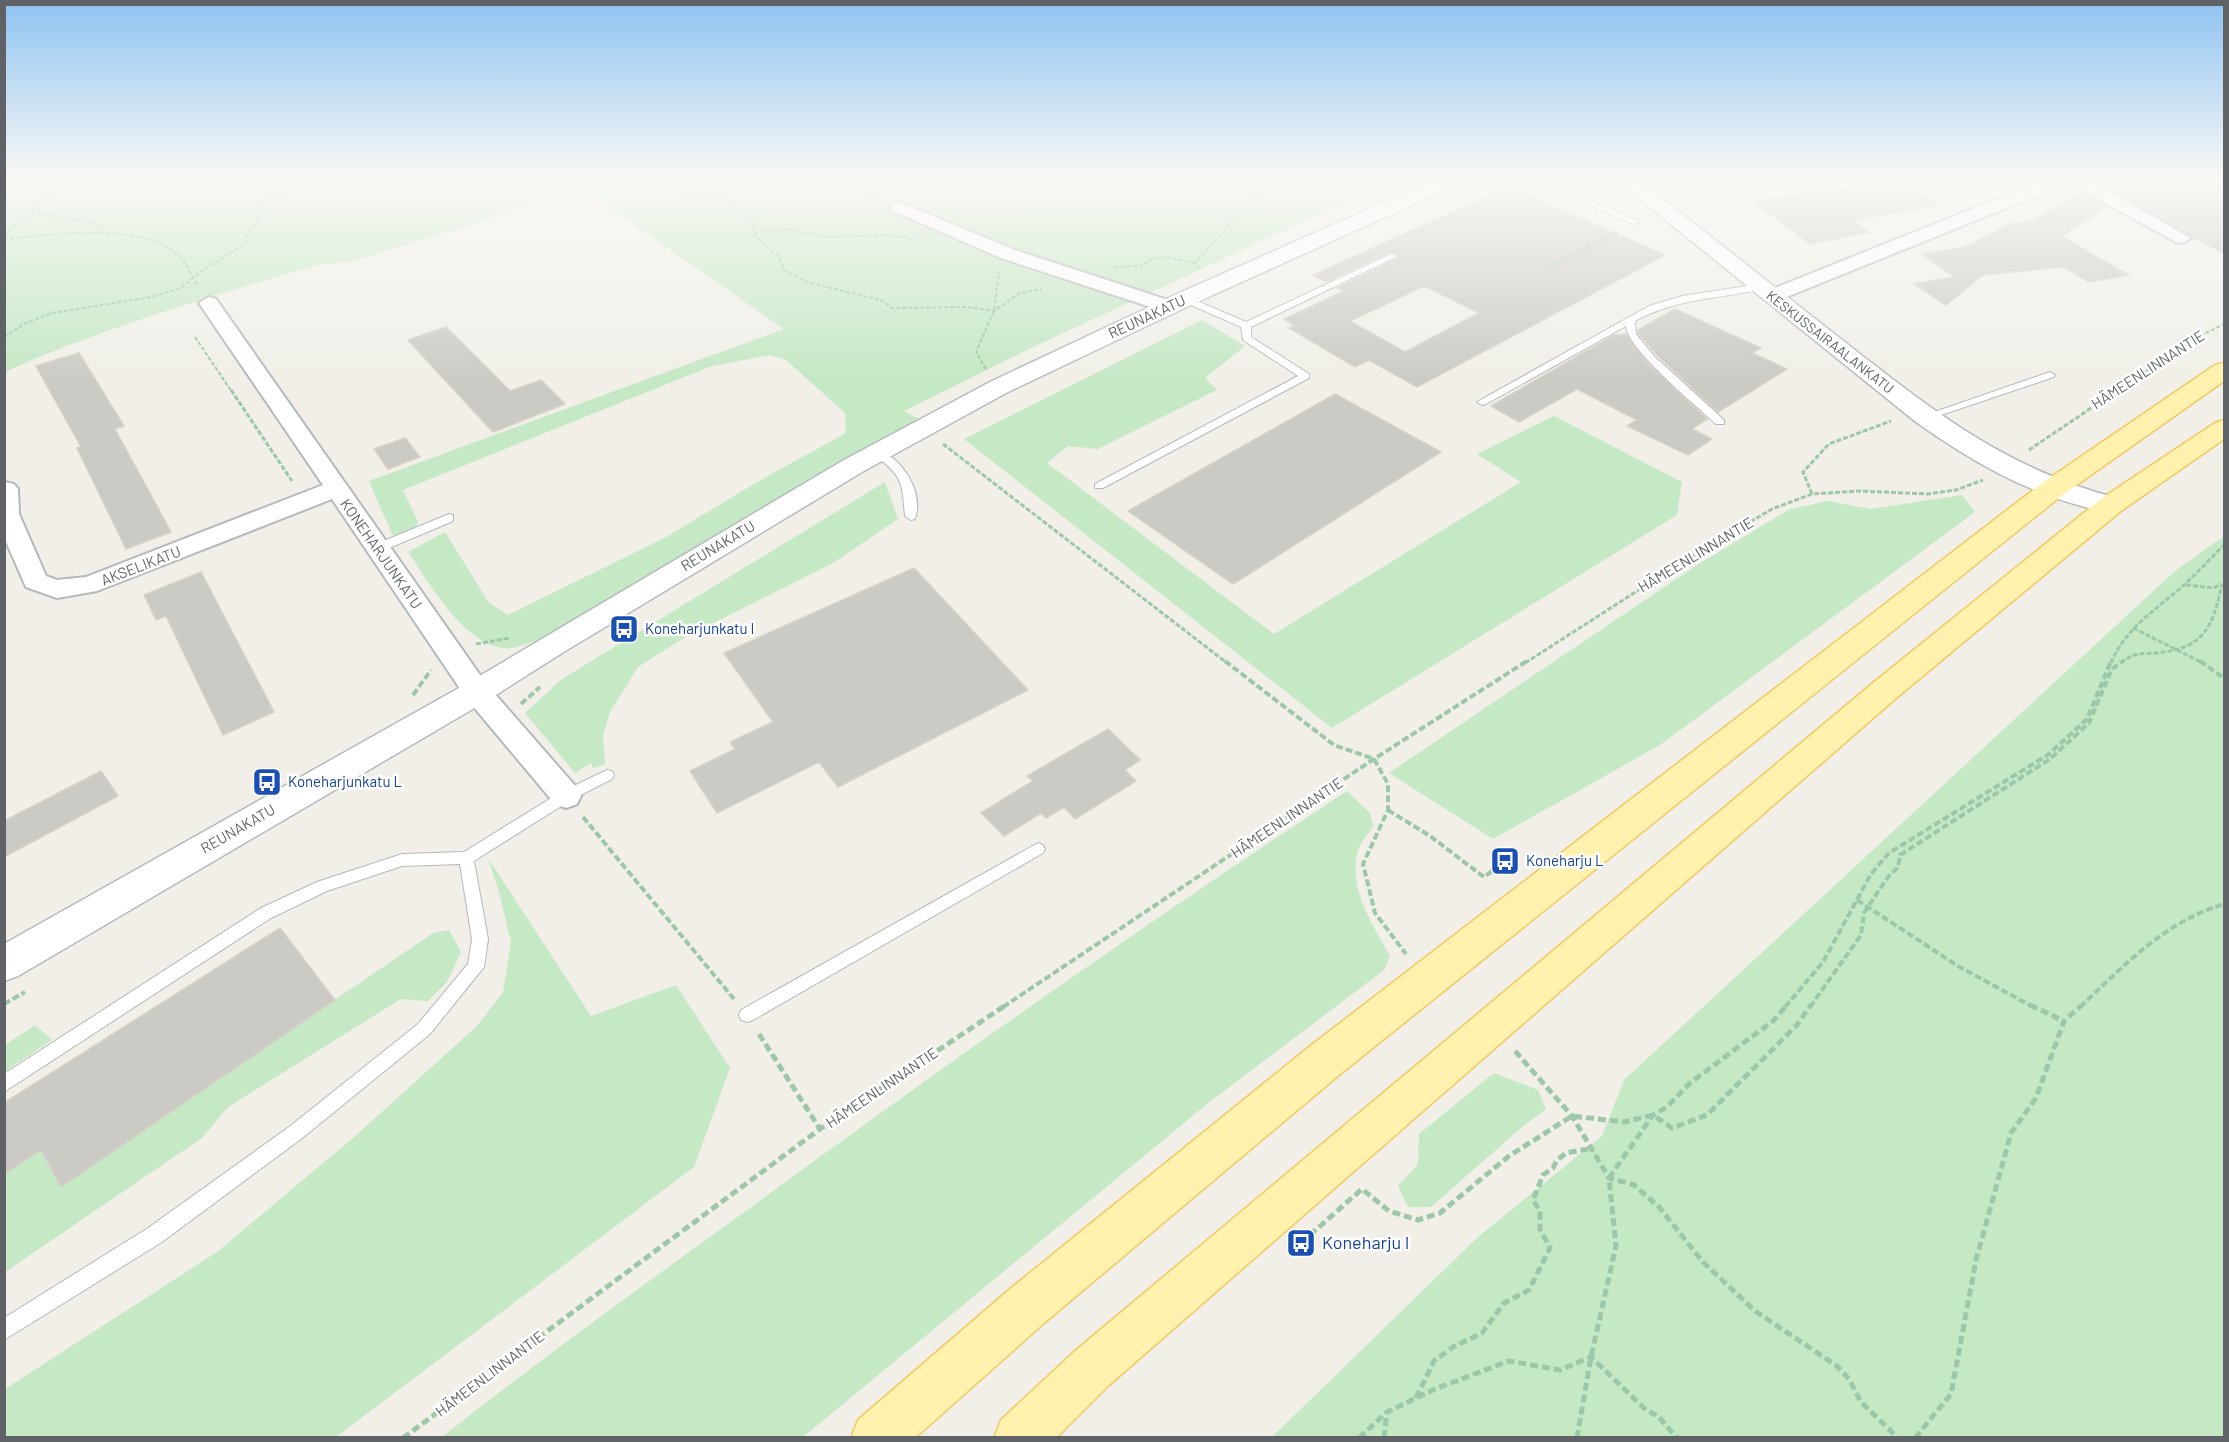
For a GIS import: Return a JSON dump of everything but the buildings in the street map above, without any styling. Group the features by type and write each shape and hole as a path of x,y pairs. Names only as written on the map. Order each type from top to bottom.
{"main road":[{"path":"876,1437 1027,1306 1324,1061 2061,482 2224,370"},
{"path":"1019,1437 1092,1368 1839,730 2110,505 2224,428"}],"street":[{"path":"985,244 1008,254 1088,279 1188,298"},
{"name":"REUNAKATU","path":"4,964 477,692 561,639 889,460 999,387 1188,298 1318,244"},
{"name":"KESKUSSAIRAALANKATU","path":"1707,244 1766,291 1912,417 1969,448 2014,461 2110,505"},
{"path":"1766,291 1890,244"},
{"name":"KONEHARJUNKATU","path":"209,303 477,692 566,796"},
{"name":"AKSELIKATU","path":"6,489 7,514 35,581 52,589 68,589 95,584 335,489"}],"lane":[{"path":"1246,326 1394,256"},
{"path":"1482,402 1652,308 1682,299 1766,291"},
{"path":"1188,298 1246,326"},
{"path":"1630,321 1631,333 1651,358 1720,422"},
{"path":"1099,486 1305,376 1246,338 1246,326"},
{"path":"1912,417 2050,375"},
{"path":"889,460 907,477 911,516"},
{"path":"378,548 449,518"},
{"path":"4,1084 266,912 322,886 402,860 466,858 566,796 607,775"},
{"path":"747,1015 1038,849"},
{"path":"4,1330 155,1234 295,1133 424,1029 476,967 480,939 466,858"}],"path":[{"path":"160,244 177,253 209,303"},
{"path":"4,337 26,323 45,315 151,297 181,288 204,269 244,244"},
{"path":"766,244 778,256 785,271 810,283 865,294 881,300 892,308 967,307 994,311 1020,293 1040,289"},
{"path":"1188,298 1195,262 1211,244"},
{"path":"1545,270 1594,244"},
{"path":"999,387 976,352 994,311 998,273 1008,254"},
{"path":"1088,279 1121,265 1140,266 1159,258 1195,262"},
{"name":"HÄMEENLINNANTIE","path":"404,1437 820,1129 1374,759 1684,561 1772,509 1812,494 1860,491 1928,494 1978,483 2172,353 2224,324"},
{"path":"1812,494 1803,472 1829,444 1912,417"},
{"path":"889,460 942,444 953,438"},
{"path":"942,444 1334,745 1374,759 1388,784 1388,810 1363,864 1375,913 1407,955"},
{"path":"1301,1243 1362,1190 1389,1210 1418,1220 1440,1213 1509,1156 1572,1116 1624,1122 1653,1115 1667,1107 1690,1083 1773,1021 1823,962 1871,874 1889,853 2049,754 2086,719 2117,648 2133,627 2185,584 2224,545"},
{"path":"2185,584 2213,588 2223,584"},
{"path":"1653,1115 1672,1128 1707,1115 1797,1025 1861,935 1867,907 1887,878 1898,867 1900,855 2050,759 2083,729 2093,714 2112,669 2136,653 2153,653 2184,647 2212,628 2223,584"},
{"path":"2133,627 2210,666 2224,678"},
{"path":"498,717 519,705 545,683"},
{"path":"566,796 747,1015 820,1129"},
{"path":"1388,810 1430,836 1484,877 1505,861"},
{"path":"1857,900 1990,986 2064,1021"},
{"path":"1915,1437 1951,1394 1976,1260 2011,1133 2036,1098 2064,1021 2160,934 2197,912 2224,904"},
{"path":"1514,1051 1572,1116 1594,1148 1609,1178 1616,1246 1591,1357 1577,1437"},
{"path":"1609,1178 1653,1115"},
{"path":"1416,1398 1434,1360 1453,1347 1482,1333 1504,1303 1529,1290 1550,1248 1540,1229 1540,1211 1533,1200 1543,1175 1566,1154 1594,1148"},
{"path":"1609,1178 1634,1185 1659,1207 1703,1262 1755,1311 1837,1366 1849,1379 1861,1402 1898,1437"},
{"path":"1359,1437 1387,1412 1509,1361 1560,1370 1591,1357"},
{"path":"1591,1357 1646,1410 1658,1416 1677,1437"},
{"path":"1384,1437 1387,1412"}],"green space":[{"path":"4,244 407,244 349,262 321,264 161,313 82,340 5,372"},
{"path":"662,244 1255,244 1031,348 904,411 923,421 547,636 523,645 510,648 497,647 470,632 446,607 408,552 445,532 489,603 508,615 668,536 754,484 846,433 845,413 786,360 771,355 712,366 403,490 418,522 416,528 393,536 369,481 784,329"},
{"path":"1202,320 1245,346 1205,378 1217,390 1098,449 1068,446 1047,463 1274,634 1521,482 1477,454 1554,416 1682,482 1677,515 1332,728 964,439"},
{"path":"885,482 898,519 833,563 682,639 638,667 610,712 603,736 605,764 593,768 591,763 575,773 525,713 562,679"},
{"path":"1962,495 1975,512 1660,745 1493,839 1389,773 1694,567 1790,509 1828,501 1871,509"},
{"path":"2224,536 2224,1437 1272,1437 1478,1237 1602,1136 1624,1080 2175,571"},
{"path":"1347,791 1370,813 1373,826 1358,850 1356,878 1370,919 1390,956 1384,970 1207,1104 803,1437 442,1437 604,1314 912,1091 1128,939"},
{"path":"488,858 591,1016 676,985 730,1068 694,1167 336,1437 5,1437 5,1389 217,1252 353,1138 477,1026 503,992 511,942"},
{"path":"449,930 461,952 447,982 428,1001 401,999 228,1107 202,1138 5,1272 5,1174 41,1150 61,1186 433,933"},
{"path":"35,1025 52,1040 5,1071 5,1045"},
{"path":"1494,1073 1538,1090 1546,1109 1522,1127 1431,1207 1408,1207 1398,1186 1418,1164 1419,1134"}],"place":[{"name":"Koneharjunkatu I","path":"624,629"},
{"name":"Koneharjunkatu L","path":"267,782"},
{"name":"Koneharju L","path":"1505,861"},
{"name":"Koneharju I","path":"1301,1243"}]}
